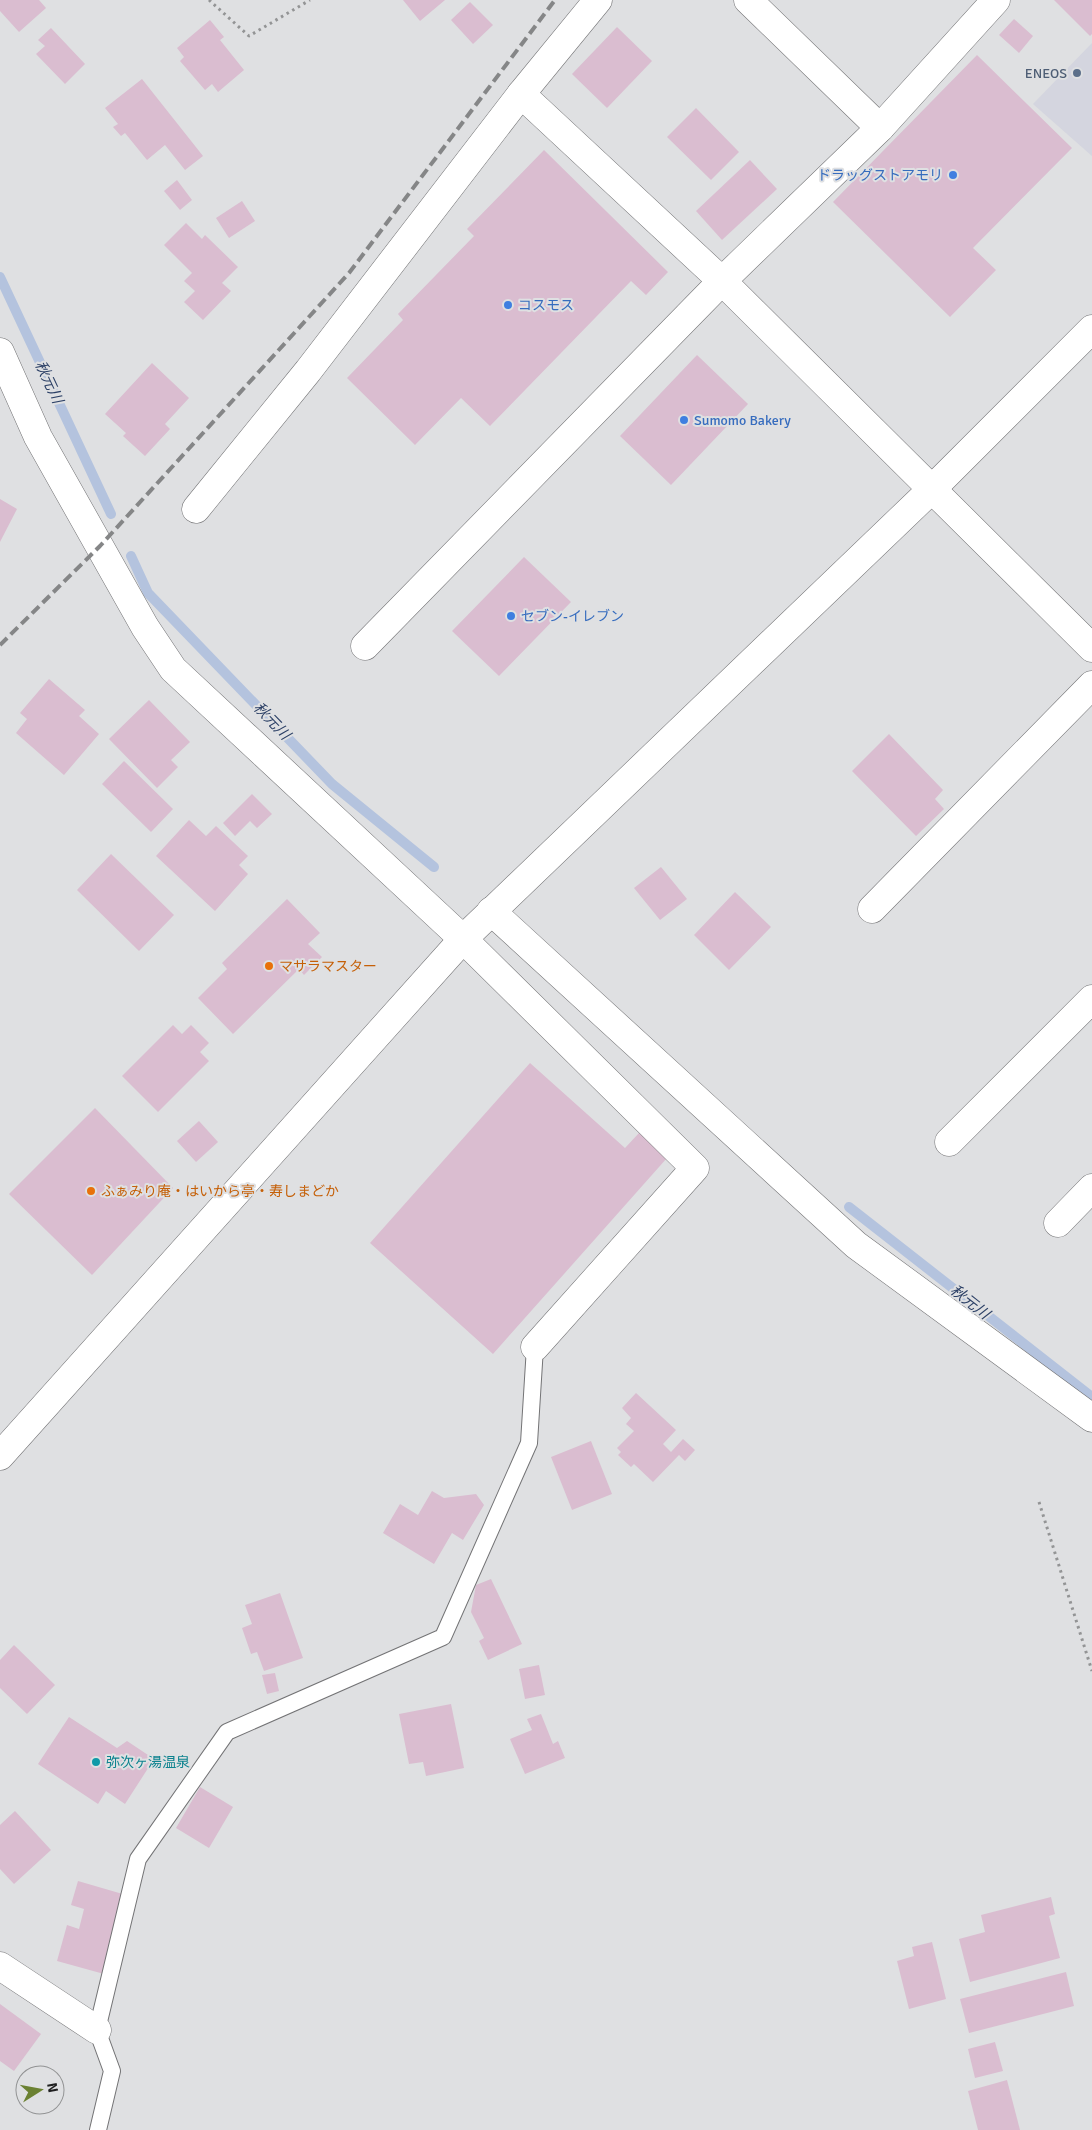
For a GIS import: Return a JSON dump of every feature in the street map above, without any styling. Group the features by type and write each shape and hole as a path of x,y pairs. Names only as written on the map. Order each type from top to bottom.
{"street":[{"path":"196,508 308,371 520,94 598,0"},
{"path":"748,0 880,128"},
{"path":"365,646 722,281 880,128 996,0"},
{"path":"520,94 722,281 1092,648"},
{"path":"0,1456 464,938 932,489 1092,329"},
{"path":"0,352 38,437 145,627 173,669 464,938 695,1168 535,1347"},
{"path":"872,909 1092,685"},
{"path":"491,911 856,1245 1092,1418"},
{"path":"949,1142 1092,999"},
{"path":"1058,1223 1092,1188"},
{"path":"0,1966 98,2030"}],"lane":[{"path":"98,2130 112,2071 98,2030 138,1859 227,1732 443,1637 529,1443 535,1347"}],"path":[{"path":"209,0 250,36 310,0"},
{"path":"1039,1502 1092,1671"}],"shaded area":[{"name":"ENEOS","path":"1092,43 1092,156 1033,104"}],"building":[{"path":"0,0 39,0 46,8 19,32 0,11"},
{"path":"403,0 445,0 420,21"},
{"path":"1054,0 1092,0 1092,34 1090,36"},
{"path":"470,2 493,25 473,44 451,20"},
{"path":"1014,19 1033,36 1019,53 999,35"},
{"path":"210,20 224,37 220,40 244,70 218,92 212,84 205,90 180,61 184,57 177,48"},
{"path":"617,27 652,61 607,108 572,74"},
{"path":"51,28 85,64 65,84 36,54 45,46 38,40"},
{"name":"ドラッグストアモリ","path":"977,55 1072,148 973,248 996,270 950,317 833,202"},
{"path":"142,79 203,156 185,170 165,145 147,160 125,133 121,136 113,127 118,124 105,108"},
{"path":"696,108 739,152 711,180 667,137"},
{"name":"コスモス","path":"544,150 668,272 646,295 631,281 490,426 461,398 415,445 347,378 403,320 398,314 474,236 467,229"},
{"path":"750,160 777,189 722,240 696,211"},
{"path":"177,180 192,200 180,210 164,191"},
{"path":"242,201 255,221 229,238 216,218"},
{"path":"186,223 202,239 205,235 238,267 222,283 231,291 203,320 184,302 195,291 184,281 192,273 164,245"},
{"name":"Sumomo Bakery","path":"697,355 748,404 671,485 620,436"},
{"path":"152,363 189,398 165,424 170,429 145,456 123,436 126,433 105,414"},
{"path":"0,499 17,509 0,542"},
{"name":"セブン-イレブン","path":"524,557 571,602 499,676 452,631"},
{"path":"49,679 85,710 79,716 99,734 64,775 16,733 27,719 20,713"},
{"path":"149,700 190,742 171,760 178,767 157,788 109,739"},
{"path":"889,734 943,790 935,799 944,809 916,836 852,771"},
{"path":"124,761 173,809 151,832 102,784"},
{"path":"252,794 272,814 257,828 250,821 235,836 223,823"},
{"path":"189,820 206,836 216,826 248,856 239,865 248,874 215,911 156,856"},
{"path":"111,854 174,915 139,951 77,890"},
{"path":"661,867 687,899 660,920 634,888"},
{"path":"735,892 771,927 729,970 694,935"},
{"name":"マサラマスター","path":"287,899 320,933 308,944 322,957 304,975 299,969 233,1034 198,998 227,969 222,963"},
{"path":"173,1025 182,1034 191,1025 209,1043 200,1052 209,1061 158,1112 122,1076"},
{"path":"530,1063 625,1148 639,1133 667,1158 493,1354 370,1243"},
{"name":"ふぁみり庵・はいから亭・寿しまどか","path":"95,1108 173,1188 92,1275 9,1194"},
{"path":"199,1121 218,1142 196,1162 177,1141"},
{"path":"636,1393 676,1430 663,1444 671,1452 683,1439 695,1450 685,1461 679,1455 653,1482 634,1464 631,1467 618,1455 621,1452 617,1448 634,1431 626,1424 631,1418 622,1408"},
{"path":"591,1441 612,1494 572,1510 551,1457"},
{"path":"432,1491 444,1498 476,1494 484,1505 463,1540 452,1533 434,1564 383,1533 400,1504 418,1515"},
{"path":"491,1579 522,1644 488,1660 479,1641 484,1638 471,1612 476,1585"},
{"path":"280,1593 303,1658 264,1671 257,1652 251,1654 242,1628 252,1624 245,1605"},
{"path":"14,1645 55,1685 27,1714 0,1688 0,1660"},
{"path":"539,1665 545,1695 525,1699 519,1669"},
{"path":"275,1673 279,1691 267,1694 262,1675"},
{"path":"451,1704 464,1768 426,1776 423,1762 409,1764 399,1714"},
{"path":"541,1714 553,1744 558,1741 565,1758 525,1774 510,1739 532,1730 527,1719"},
{"name":"弥次ヶ湯温泉","path":"69,1717 117,1748 127,1741 154,1759 125,1804 106,1791 98,1804 38,1764"},
{"path":"200,1787 233,1807 209,1848 176,1828"},
{"path":"15,1811 51,1850 14,1884 0,1869 0,1825"},
{"path":"78,1881 126,1895 104,1974 57,1961 67,1925 79,1929 84,1909 71,1905"},
{"path":"1051,1897 1055,1914 1049,1916 1060,1958 970,1982 959,1939 985,1932 981,1915"},
{"path":"932,1942 946,1999 909,2009 897,1961 914,1956 912,1947"},
{"path":"1066,1972 1074,2006 969,2033 960,1999"},
{"path":"0,2004 41,2034 18,2065 15,2065 14,2071 0,2061"},
{"path":"995,2042 1003,2071 975,2078 968,2049"},
{"path":"1007,2080 1020,2130 978,2130 968,2091"}],"waterway":[{"name":"秋元川","path":"0,277 111,514"},
{"name":"秋元川","path":"131,556 148,593 332,784 434,867"},
{"name":"秋元川","path":"849,1207 1092,1397"}],"railway":[{"path":"0,645 100,546 349,273 555,0"}],"place":[{"name":"ENEOS","path":"1077,73"},
{"name":"ドラッグストアモリ","path":"953,175"},
{"name":"コスモス","path":"508,305"},
{"name":"Sumomo Bakery","path":"684,420"},
{"name":"セブン-イレブン","path":"511,616"},
{"name":"マサラマスター","path":"269,966"},
{"name":"ふぁみり庵・はいから亭・寿しまどか","path":"91,1191"},
{"name":"弥次ヶ湯温泉","path":"96,1762"}]}
